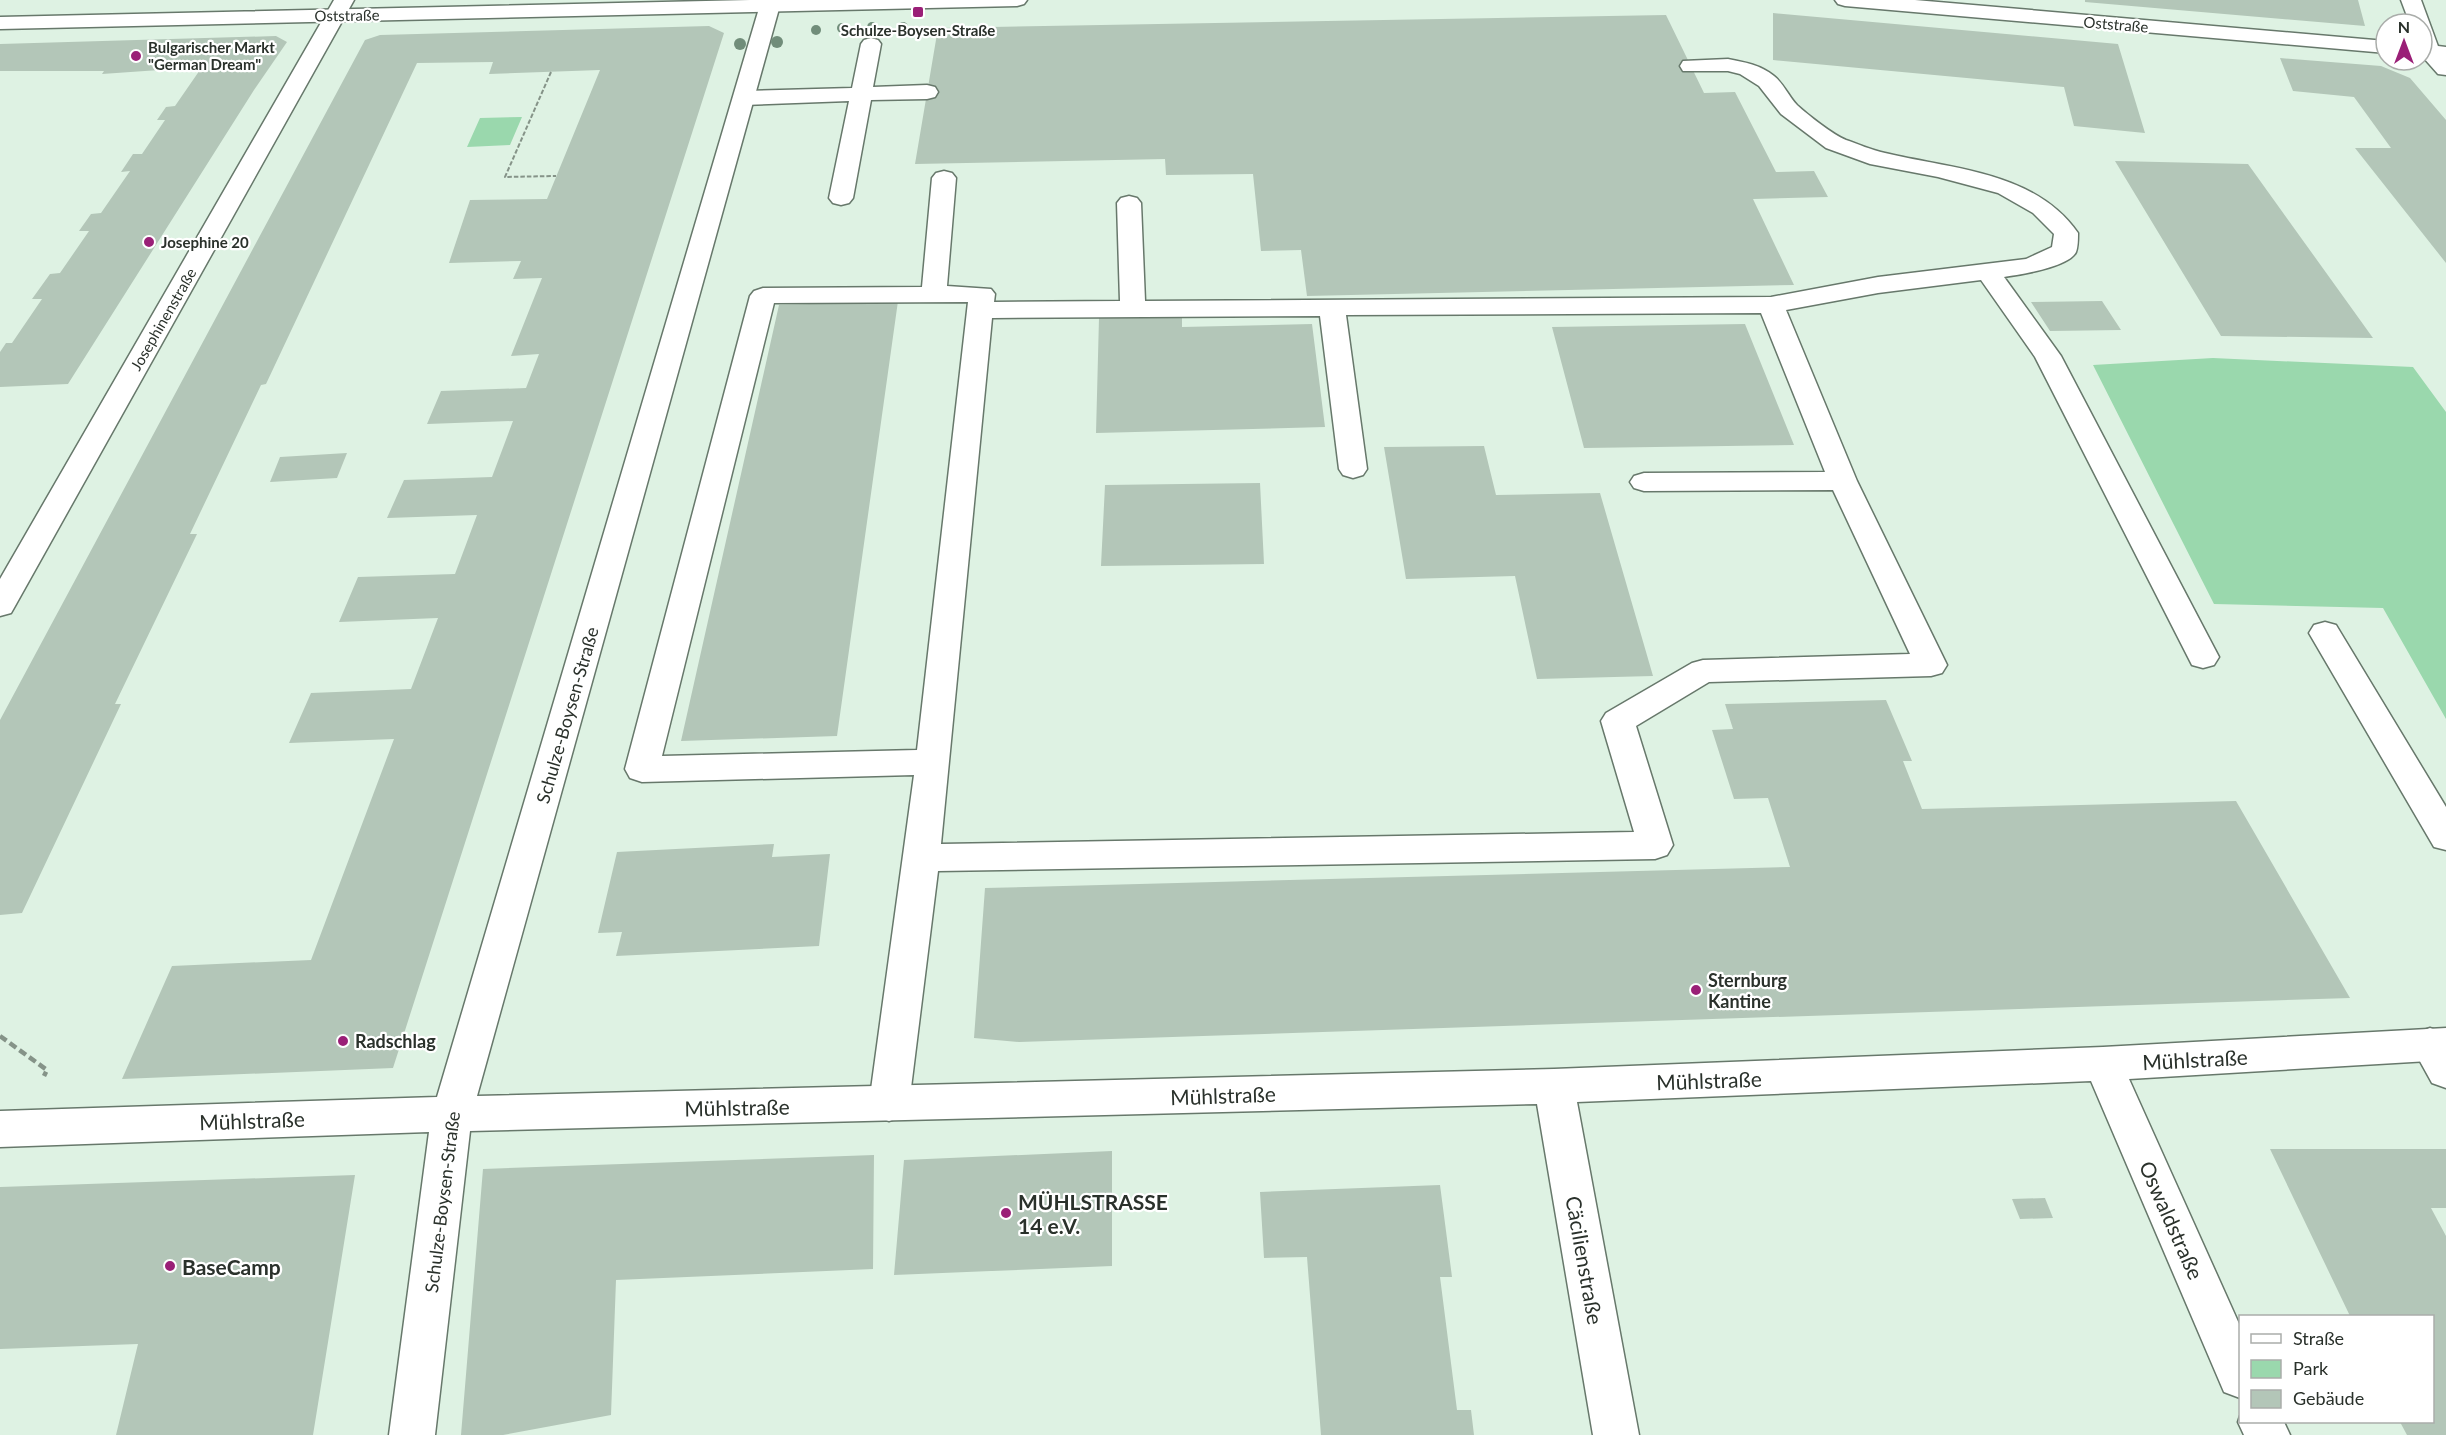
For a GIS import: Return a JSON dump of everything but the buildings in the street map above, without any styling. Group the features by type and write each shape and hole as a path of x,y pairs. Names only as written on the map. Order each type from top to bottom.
{"street":[{"name":"Oststraße","path":"0,23 339,8 770,5 1017,0"},
{"name":"Oststraße","path":"1845,0 2374,46"},
{"name":"Schulze-Boysen-Straße","path":"412,1435 452,1114 770,5"},
{"name":"Josephinenstraße","path":"0,606 10,574 339,8"},
{"path":"841,198 871,44"},
{"path":"2434,54 2446,69"},
{"path":"981,310 1771,304 1878,285 2032,266 2064,251 2066,233 2041,208 2006,188 1940,170 1878,159 1834,142 1789,109 1767,81 1747,69 1728,65 1691,66"},
{"path":"744,98 927,92"},
{"path":"934,294 944,178"},
{"path":"1129,203 1132,309"},
{"path":"1987,271 2048,356 2202,657"},
{"path":"889,1104 922,858 982,294 763,296 642,769 932,762"},
{"path":"922,858 1655,845 1618,721 1703,671 1931,665 1843,481 1771,304"},
{"path":"1332,308 1353,469"},
{"path":"1644,482 1843,481"},
{"path":"2325,633 2446,837"},
{"name":"Mühlstraße","path":"0,1129 452,1114 1554,1086 2441,1053"},
{"name":"Oswaldstraße","path":"2103,1065 2239,1371"},
{"name":"Cäcilienstraße","path":"1554,1086 1616,1435"}],"path":[{"path":"550,72 505,177 556,176"}],"green space":[{"path":"522,117 510,145 467,147 480,118"},
{"path":"2213,358 2413,367 2446,412 2446,719 2383,608 2214,604 2093,365"}],"place":[{"name":"Schulze-Boysen-Straße","path":"918,12"},
{"name":"Bulgarischer Markt \"German Dream\"","path":"136,56"},
{"name":"Josephine 20","path":"149,242"},
{"name":"Sternburg Kantine","path":"1696,990"},
{"name":"Radschlag","path":"343,1041"},
{"name":"MÜHLSTRASSE 14 e.V.","path":"1006,1213"},
{"name":"BaseCamp","path":"170,1266"}]}
